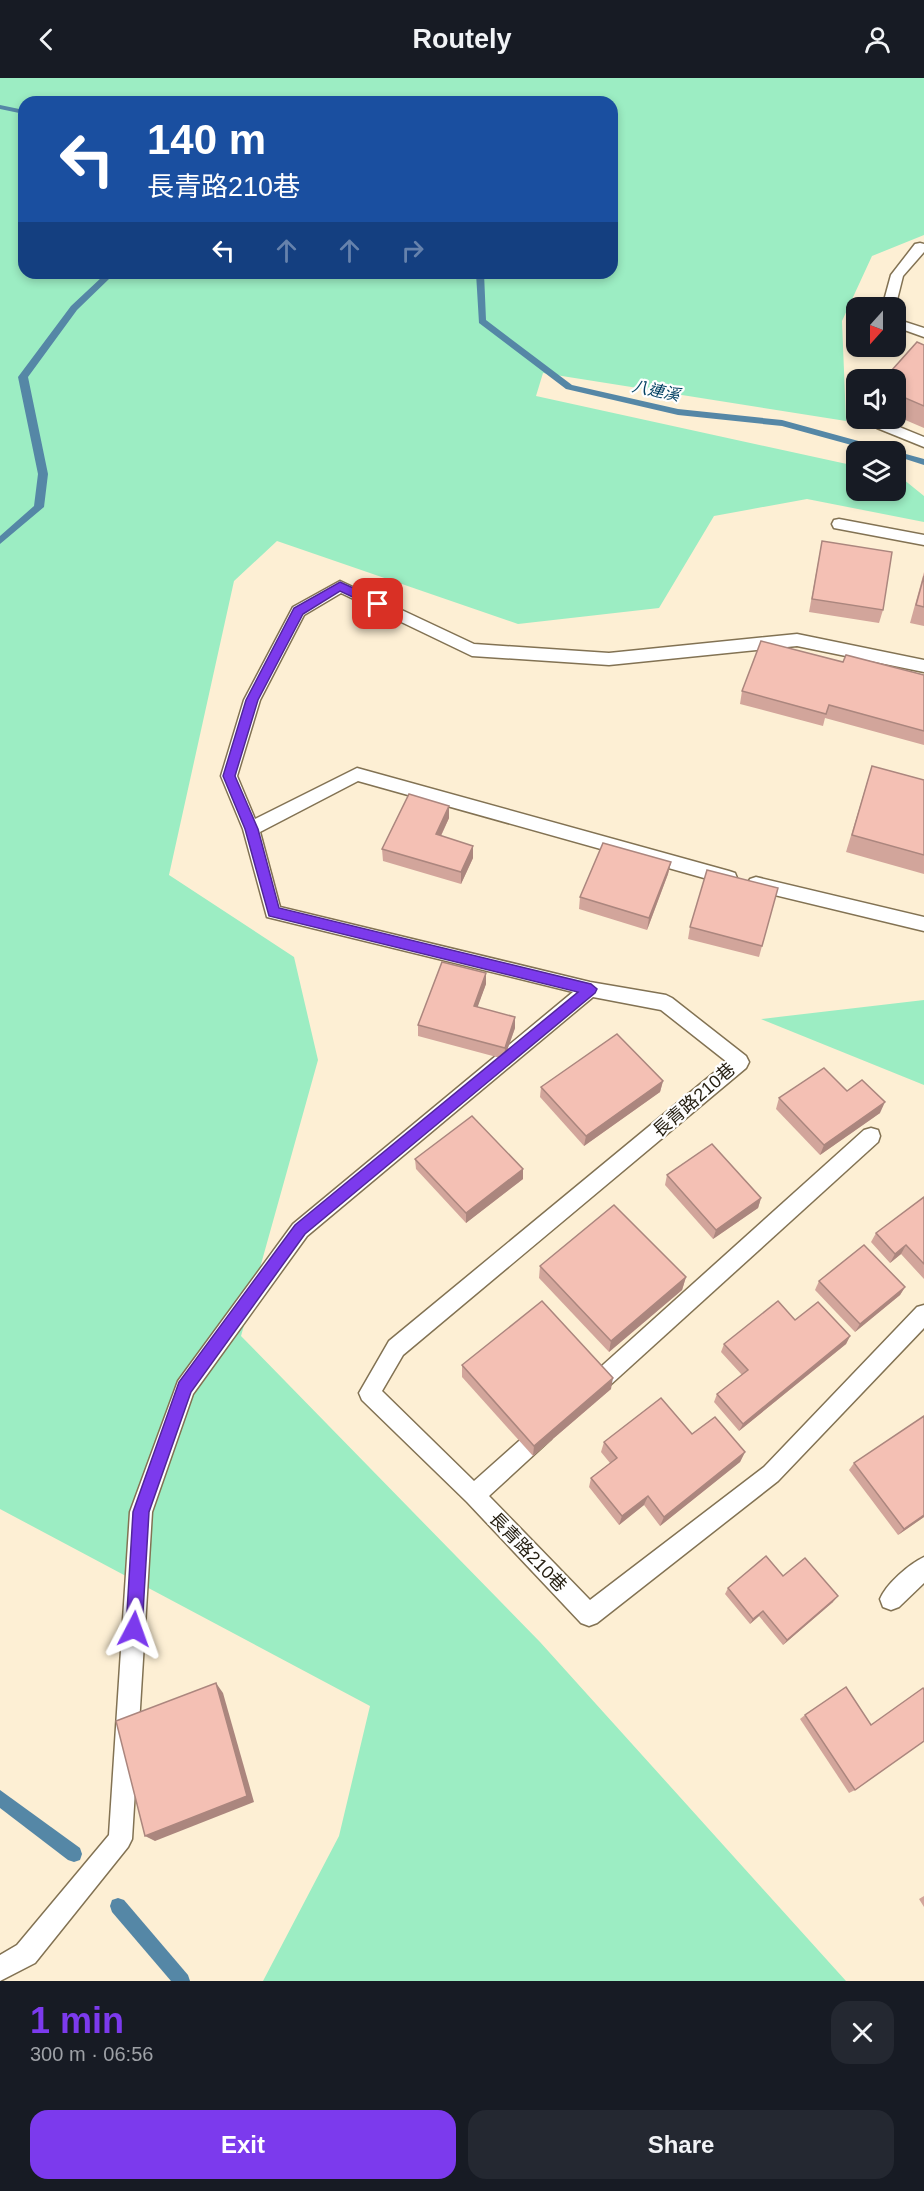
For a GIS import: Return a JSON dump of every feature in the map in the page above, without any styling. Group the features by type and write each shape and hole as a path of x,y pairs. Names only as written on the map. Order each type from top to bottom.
{"lane":[{"path":"891,297 897,275 920,247 924,248"},
{"path":"906,326 924,333"},
{"path":"894,429 924,442"},
{"path":"839,524 924,540"},
{"name":"長青路210巷","path":"924,666 797,640 609,659 472,650 340,586 298,611 252,700 229,776 251,829 273,912 591,989 666,1003 740,1062 396,1348 369,1393 474,1495 589,1615 771,1474 924,1314"},
{"path":"251,829 357,774 693,869 924,924"},
{"path":"0,1969 26,1954 120,1839 141,1512 184,1388 300,1230 591,989"},
{"path":"580,1400 871,1136"},
{"path":"474,1495 562,1415"},
{"path":"891,1599 924,1568"}],"green space":[{"path":"0,78 924,78 924,235 872,256 853,297 846,297 846,312 842,321 846,421 543,373 536,396 846,464 846,501 906,501 906,481 924,496 924,522 807,499 714,516 659,608 518,624 277,541 234,581 169,875 294,957 318,1060 241,1336 540,1642 846,1981 263,1981 339,1836 370,1706 0,1509"},
{"path":"924,1000 924,1085 761,1019"}],"building":[{"path":"917,342 924,345 924,406 906,398 906,369 893,369 906,357"},
{"path":"822,541 892,552 883,610 812,599"},
{"path":"924,576 924,607 916,605"},
{"path":"761,641 843,662 846,655 924,675 924,731 829,705 826,714 742,691"},
{"path":"872,766 924,780 924,855 852,835"},
{"path":"409,794 449,806 436,834 473,846 461,872 382,849"},
{"path":"603,843 671,862 649,918 580,897"},
{"path":"707,870 778,888 762,946 690,927"},
{"path":"442,962 486,973 474,1006 515,1017 505,1048 418,1025"},
{"path":"617,1034 663,1081 586,1136 541,1087"},
{"path":"824,1068 847,1091 862,1080 885,1102 824,1145 779,1098"},
{"path":"472,1116 523,1169 466,1213 415,1159"},
{"path":"712,1144 761,1198 716,1230 667,1175"},
{"path":"924,1197 924,1264 906,1245 895,1254 876,1233"},
{"path":"614,1205 686,1277 611,1341 540,1266"},
{"path":"864,1245 905,1287 860,1324 819,1281"},
{"path":"542,1301 613,1378 534,1446 462,1365"},
{"path":"778,1301 795,1320 818,1302 850,1336 743,1424 717,1394 748,1370 724,1344"},
{"path":"661,1398 692,1434 715,1417 745,1452 664,1517 648,1496 622,1516 591,1478 617,1458 604,1442"},
{"path":"924,1416 924,1515 904,1529 854,1463"},
{"path":"766,1556 783,1576 805,1558 838,1596 787,1640 763,1611 753,1619 728,1588"},
{"path":"216,1683 247,1796 145,1836 116,1721"},
{"path":"846,1687 871,1725 923,1688 924,1690 924,1741 855,1790 805,1715"}],"waterway":[{"name":"八連溪","path":"0,107 18,111"},
{"path":"0,541 39,507 43,474 23,377 74,308 105,279"},
{"name":"八連溪","path":"480,279 482,321 569,387 678,412 782,423 850,441"},
{"name":"八連溪","path":"906,456 924,462"},
{"path":"0,1798 74,1854"},
{"path":"118,1906 182,1981"}],"route":[{"path":"134,1629 141,1512 184,1388 300,1230 591,989 273,912 251,829 229,776 252,700 298,611 340,586 378,604"}]}
